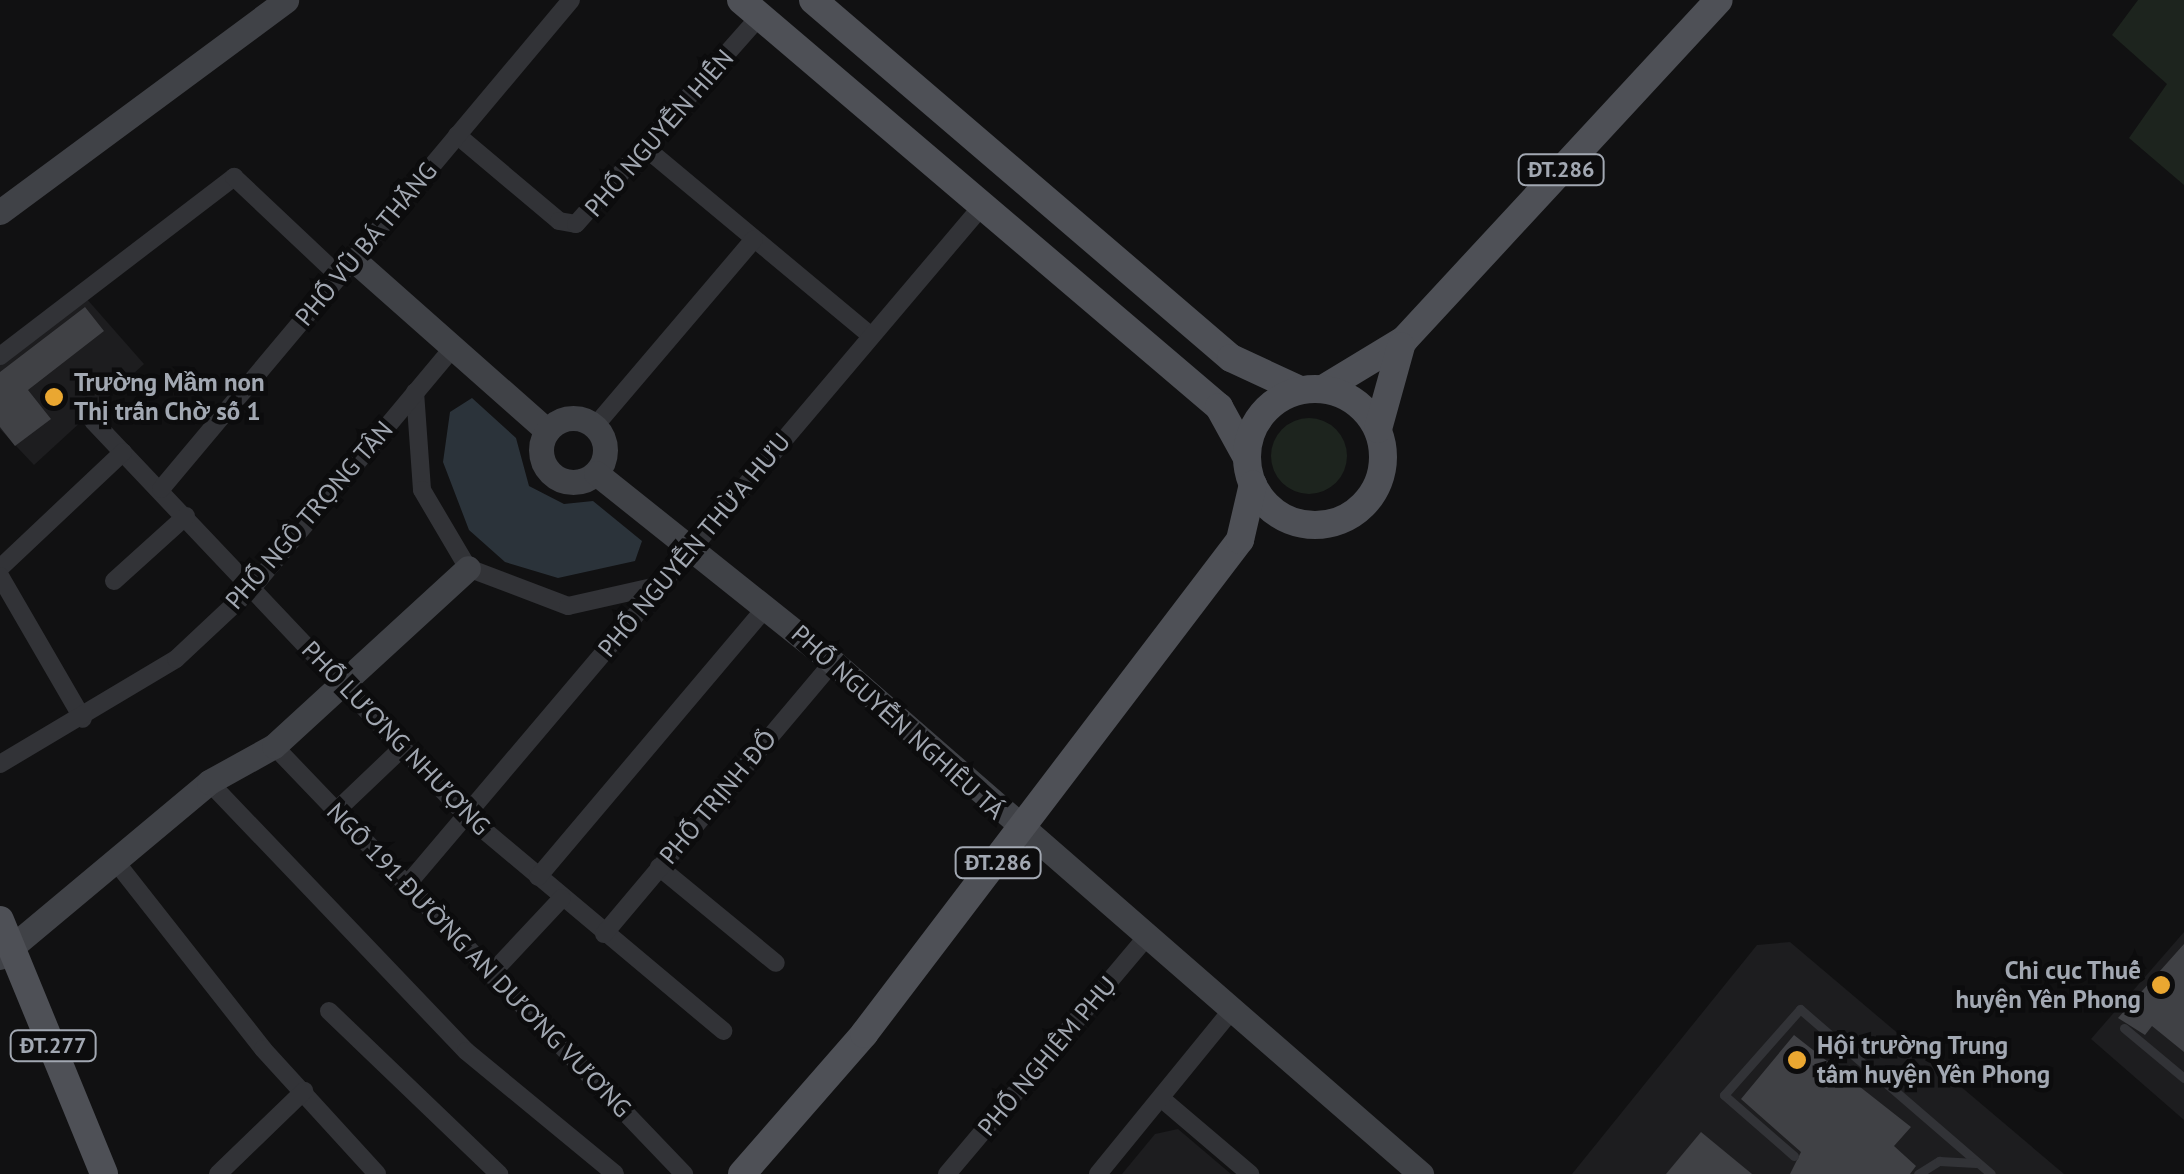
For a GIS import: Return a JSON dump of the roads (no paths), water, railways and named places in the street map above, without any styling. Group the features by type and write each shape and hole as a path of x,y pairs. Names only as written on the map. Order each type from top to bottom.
{"main road":[{"path":"813,0 1232,358 1311,390 1346,396 1378,430"},
{"name":"ĐT.286","path":"742,1174 1022,832 1240,540 1257,422 1311,390 1378,364 1719,0"},
{"path":"751,8 1219,407 1275,512 1308,524"},
{"name":"ĐT.286","path":"1240,540 1342,518 1370,497 1383,452 1378,430 1404,340"},
{"name":"ĐT.277","path":"0,920 7,953 104,1174"}],"street":[{"path":"0,212 286,0"},
{"name":"PHỐ VŨ BÁ THẮNG","path":"161,488 572,0"},
{"name":"PHỐ NGUYỄN HIẾN","path":"456,135 569,224 648,150 751,8"},
{"path":"648,150 871,336"},
{"path":"0,356 234,178 454,348 547,431"},
{"name":"PHỐ NGUYỄN THỪA HƯU","path":"406,886 983,205"},
{"path":"594,426 754,239"},
{"name":"PHỐ NGÔ TRỌNG TÂN","path":"0,764 83,718 176,659 252,588 454,348"},
{"path":"415,392 422,490 468,568 568,606 659,586"},
{"path":"570,418 594,426 605,450 596,473 579,482 552,475 540,449 547,431 570,418"},
{"name":"PHỐ LƯƠNG NHƯỢNG","path":"93,421 161,488 400,750 466,815 723,1031"},
{"path":"83,718 0,572 123,452"},
{"name":"PHỐ NGUYỄN NGHIÊU TÁ","path":"596,473 694,544 833,662 1022,832 1421,1174"},
{"path":"114,581 186,516"},
{"path":"7,953 209,782 274,746 468,568"},
{"path":"538,877 767,606"},
{"name":"PHỐ TRỊNH ĐỔ","path":"604,934 833,662"},
{"name":"NGÕ 191 ĐƯỜNG AN DƯƠNG VƯƠNG","path":"274,746 684,1174"},
{"path":"336,811 400,750"},
{"path":"209,782 466,1052 615,1174"},
{"path":"116,862 377,1174"},
{"path":"658,866 776,963"},
{"path":"490,975 562,898"},
{"name":"PHỐ NGHIÊM PHỤ","path":"947,1174 1146,938"},
{"path":"330,1011 499,1174"},
{"path":"1098,1174 1231,1011"},
{"path":"218,1174 304,1091"},
{"path":"1162,1099 1250,1174"}],"lane":[{"path":"1794,1156 1724,1095 1800,1009 1991,1174"},
{"path":"2124,1028 2184,1078"},
{"path":"1918,1174 1939,1161 1979,1164"}],"place":[{"name":"Trường Mầm non Thị trấn Chờ số 1","path":"54,397"},
{"name":"Chi cục Thuế huyện Yên Phong","path":"2161,985"},
{"name":"Hội trường Trung tâm huyện Yên Phong","path":"1797,1060"}]}
